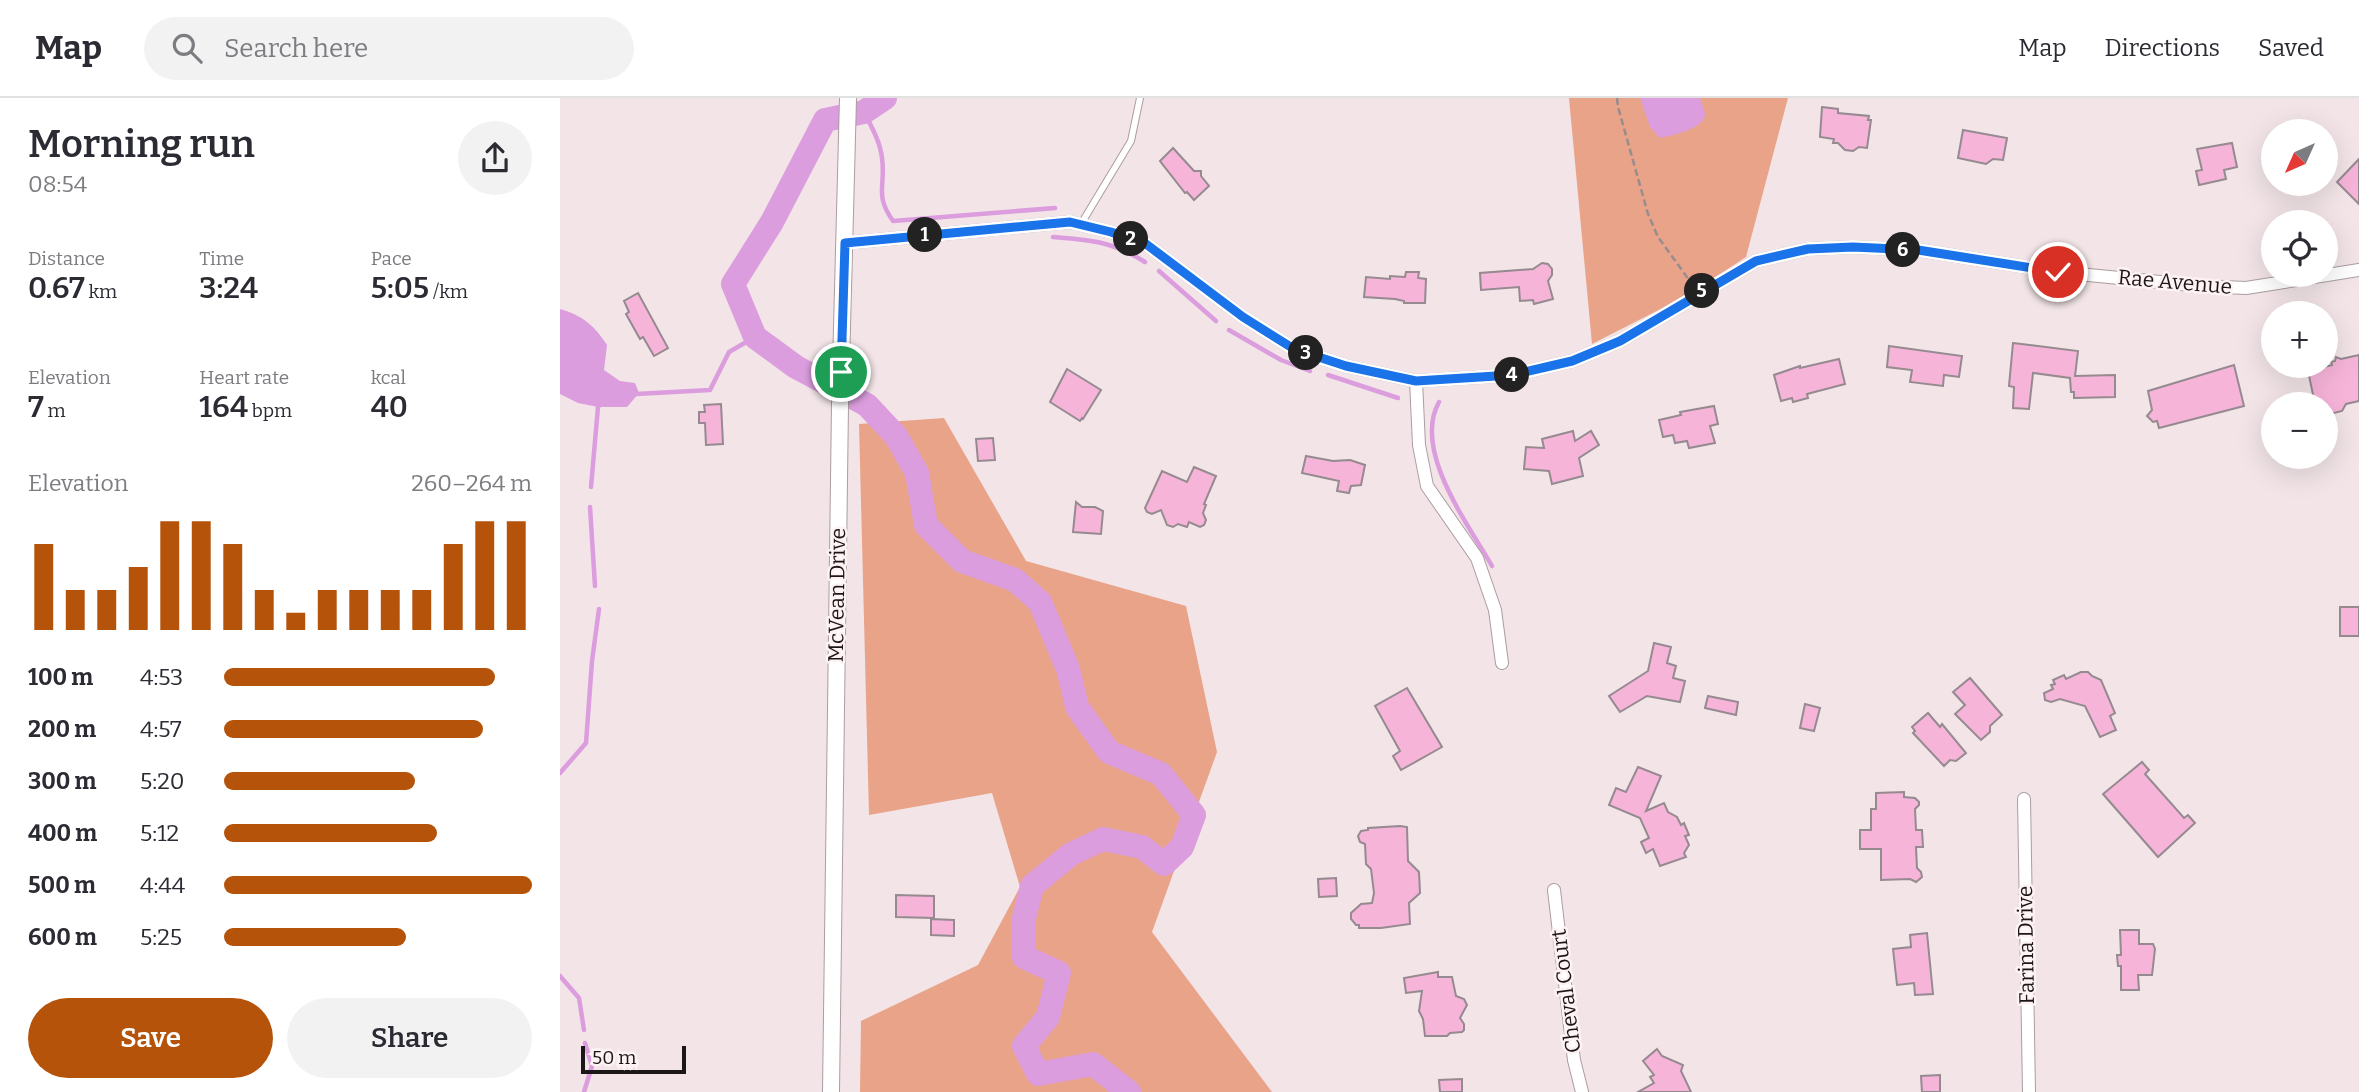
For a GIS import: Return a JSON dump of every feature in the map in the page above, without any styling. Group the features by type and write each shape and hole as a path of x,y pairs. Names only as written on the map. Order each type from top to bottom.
{"main road":[{"name":"McVean Drive","path":"831,1092 840,404 848,98"}],"street":[{"name":"Rae Avenue","path":"845,243 1070,222 1146,244 1243,317 1294,349 1346,366 1416,381 1512,375 1572,361 1620,341 1756,261 1808,249 1853,247 1918,250 2058,272 2246,288 2359,270"},
{"path":"1416,381 1419,444 1427,486 1477,558 1495,610 1502,663"},
{"name":"Farina Drive","path":"2024,799 2029,1092"},
{"name":"Cheval Court","path":"1554,890 1574,1060 1582,1092"}],"lane":[{"path":"1080,225 1131,141 1140,98"}],"path":[{"path":"1617,98 1648,214 1658,237 1699,293"}],"shaded area":[{"path":"1569,98 1788,98 1746,257 1688,295 1592,344"},
{"path":"1640,98 1700,98 1705,115 1693,128 1660,138 1650,127"},
{"path":"560,309 581,318 602,338 607,345 604,370 620,381 635,383 639,393 627,407 598,407 578,403 560,394"},
{"path":"944,418 1026,561 1186,606 1217,752 1152,932 1272,1092 860,1092 861,1021 978,965 1020,887 992,793 869,815 859,424"}],"building":[{"path":"1822,107 1838,109 1838,113 1869,116 1868,120 1871,120 1867,148 1845,150 1838,143 1833,143 1834,139 1820,137"},
{"path":"1963,130 2007,138 2003,160 1993,159 1986,164 1958,158"},
{"path":"2232,143 2237,167 2224,170 2226,179 2199,185 2196,171 2202,170 2197,149"},
{"path":"1173,148 1194,171 1201,171 1201,176 1209,186 1194,200 1185,193 1160,161"},
{"path":"2359,159 2359,204 2338,183"},
{"path":"1542,263 1548,264 1552,269 1548,281 1553,299 1534,304 1533,300 1520,301 1519,287 1481,290 1480,273 1533,269"},
{"path":"1406,272 1419,272 1418,278 1426,279 1425,303 1364,297 1366,277 1390,279 1390,276 1405,277"},
{"path":"638,293 668,348 654,356 643,337 640,339 626,314 629,312 624,301"},
{"path":"2013,343 2078,351 2075,376 2115,375 2115,397 2074,398 2070,378 2033,373 2029,409 2013,408 2014,387 2009,386"},
{"path":"1889,346 1962,356 1959,377 1944,375 1943,386 1910,382 1912,370 1887,367"},
{"path":"2359,355 2359,401 2346,404 2342,411 2338,412 2338,392 2312,392 2309,378 2338,378 2338,358"},
{"path":"1839,359 1845,384 1807,394 1808,398 1793,402 1792,398 1781,401 1774,375 1800,366"},
{"path":"2234,365 2244,406 2159,428 2157,421 2153,422 2147,416 2152,410 2148,391"},
{"path":"1067,369 1101,390 1080,421 1050,402"},
{"path":"721,404 723,444 706,445 705,423 699,423 699,412 705,412 704,405"},
{"path":"1714,406 1718,424 1710,426 1715,443 1689,448 1687,441 1675,443 1673,435 1663,437 1659,420 1681,415 1680,412"},
{"path":"1573,431 1575,441 1591,431 1599,445 1579,458 1583,476 1552,484 1549,471 1524,469 1526,447 1544,448 1542,439"},
{"path":"993,438 995,460 978,461 976,439"},
{"path":"1306,456 1333,461 1350,460 1365,465 1361,485 1351,486 1349,493 1337,491 1339,481 1302,473"},
{"path":"1194,467 1216,476 1204,504 1204,525 1200,527 1189,522 1187,527 1178,524 1173,527 1167,525 1161,510 1152,514 1147,512 1145,508 1162,471 1187,482"},
{"path":"1076,502 1082,507 1095,507 1103,511 1101,534 1073,532"},
{"path":"2340,607 2359,607 2359,636 2340,636"},
{"path":"1654,643 1671,647 1667,663 1676,666 1673,678 1685,681 1680,702 1647,696 1620,712 1609,696 1648,671"},
{"path":"2081,672 2088,672 2101,680 2115,713 2110,716 2116,730 2100,737 2085,706 2060,699 2051,702 2045,700 2044,693 2053,689 2053,680 2064,675 2066,679"},
{"path":"1970,678 2002,715 1990,726 1990,732 1981,740 1955,714 1965,705 1953,692"},
{"path":"1407,688 1442,747 1401,770 1393,756 1400,751 1375,706"},
{"path":"1708,696 1738,702 1736,715 1705,708"},
{"path":"1805,704 1820,708 1814,731 1800,728"},
{"path":"1928,713 1940,727 1942,724 1966,753 1956,761 1950,760 1944,766 1913,733 1915,731 1912,727"},
{"path":"2142,762 2149,770 2145,774 2184,818 2188,815 2195,823 2158,857 2103,794"},
{"path":"1638,767 1661,776 1646,811 1664,803 1668,812 1677,817 1681,825 1684,823 1689,835 1685,836 1689,845 1684,853 1686,857 1660,866 1653,849 1646,853 1641,842 1649,838 1640,818 1609,805 1616,788 1626,792"},
{"path":"1904,792 1904,797 1915,798 1919,802 1915,809 1916,830 1922,830 1923,847 1916,847 1917,868 1922,877 1916,882 1910,879 1881,880 1881,849 1860,849 1860,830 1871,830 1871,809 1876,809 1876,793"},
{"path":"1407,827 1408,861 1419,872 1420,893 1409,903 1410,924 1359,928 1351,919 1351,913 1361,904 1372,903 1374,893 1371,869 1366,864 1365,844 1360,842 1358,836 1368,828"},
{"path":"1336,878 1337,896 1319,897 1318,879"},
{"path":"896,895 934,896 934,918 896,917"},
{"path":"931,919 954,920 954,936 931,935"},
{"path":"2120,930 2139,930 2139,944 2153,944 2155,949 2152,975 2138,975 2139,990 2121,990 2121,966 2118,966 2117,955 2121,955"},
{"path":"1927,933 1933,994 1915,995 1914,983 1897,985 1893,949 1911,947 1910,935"},
{"path":"1438,972 1438,977 1452,977 1456,996 1464,999 1467,1005 1460,1018 1464,1030 1447,1036 1425,1036 1419,1011 1422,991 1406,993 1404,978"},
{"path":"1657,1049 1662,1056 1683,1065 1681,1071 1691,1092 1638,1092 1654,1083 1650,1077 1654,1075 1643,1061"},
{"path":"1940,1075 1940,1092 1922,1092 1921,1076"},
{"path":"1462,1079 1462,1092 1440,1092 1439,1080"}],"waterway":[{"path":"885,98 864,112 825,120 772,222 733,284 755,337 796,367 867,405 896,436 917,473 926,525 962,561 1015,580 1040,602 1068,669 1077,707 1109,752 1161,774 1194,815 1182,847 1164,864 1142,847 1103,839 1071,854 1032,886 1023,922 1024,957 1059,973 1048,1017 1024,1046 1038,1074 1093,1064 1129,1092"},
{"path":"864,112 879,146 883,168 882,197 893,221 1055,208"},
{"path":"1053,237 1100,243 1122,250 1145,262"},
{"path":"1159,271 1216,321"},
{"path":"1229,330 1281,360 1310,371"},
{"path":"636,394 710,390 729,352 755,337"},
{"path":"1328,375 1398,398"},
{"path":"1439,402 1433,421 1433,442 1438,464 1446,486 1492,566"},
{"path":"591,487 600,405"},
{"path":"590,507 595,586"},
{"path":"560,773 586,743 599,609"},
{"path":"560,976 579,998 584,1030"},
{"path":"584,1092 592,1066 585,1043"}],"route":[{"path":"841,372 845,243 1070,222 1146,244 1243,317 1294,349 1346,366 1416,381 1512,375 1572,361 1620,341 1756,261 1808,249 1853,247 1918,250 2058,272"}]}
